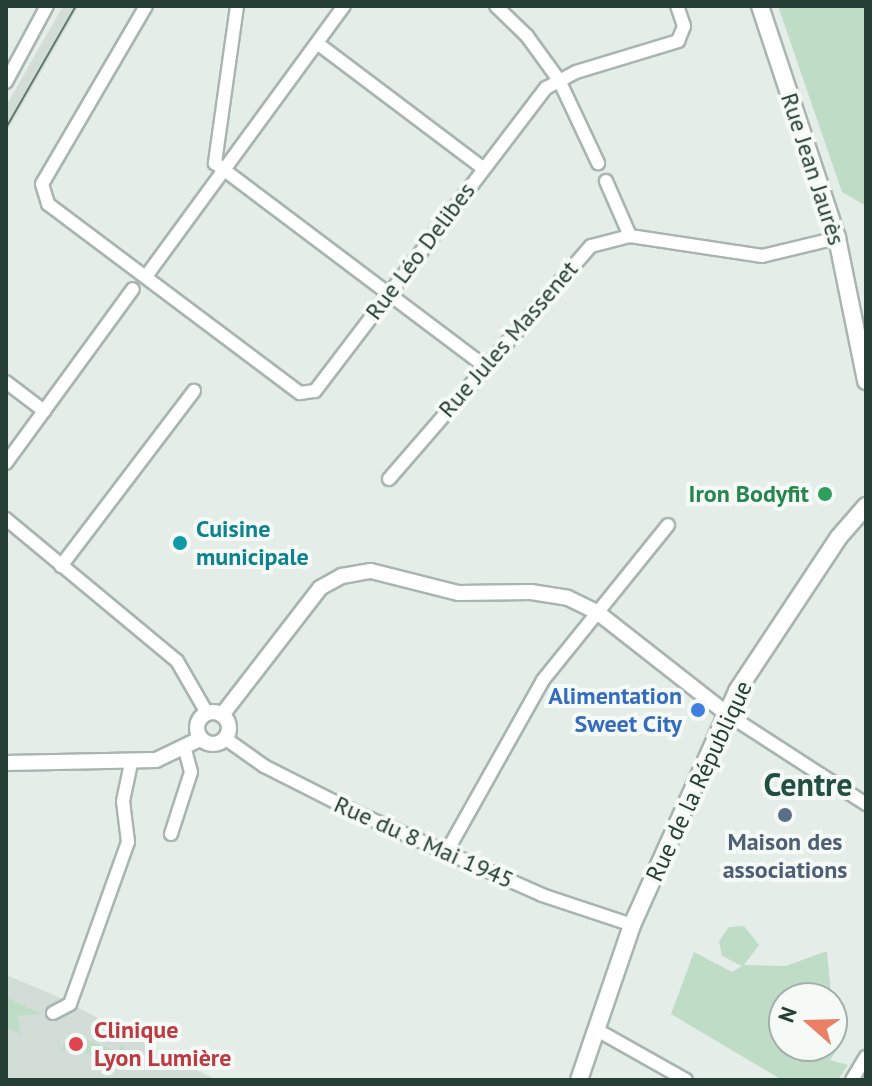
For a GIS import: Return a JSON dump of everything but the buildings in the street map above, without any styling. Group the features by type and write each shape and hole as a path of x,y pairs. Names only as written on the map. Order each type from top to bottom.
{"main road":[{"name":"Rue Jean Jaurès","path":"760,6 837,238 866,381"},
{"name":"Rue de la République","path":"579,1080 632,925 727,714 824,559 866,506"}],"street":[{"path":"6,82 47,6"},
{"name":"Rue Léo Delibes","path":"146,6 42,184 48,204 147,275 300,393 315,391 546,88 559,80 678,41 684,26 677,6"},
{"path":"237,6 214,153 222,171 484,366"},
{"path":"147,275 344,6"},
{"path":"496,6 527,36 559,80 598,163"},
{"path":"317,43 483,168"},
{"path":"606,181 630,236"},
{"name":"Rue Jules Massenet","path":"389,479 591,246 630,236 762,256 837,238"},
{"path":"6,463 133,289"},
{"path":"6,382 44,411"},
{"path":"61,566 194,391"},
{"path":"6,519 177,661 229,729 226,739 210,744 200,739"},
{"path":"446,853 543,680 668,525"},
{"path":"200,739 197,724 215,714 309,600 342,576 371,571 458,593 550,593 597,612 727,714 866,804"},
{"path":"6,763 131,762 185,750 200,739"},
{"name":"Rue du 8 Mai 1945","path":"226,739 286,778 446,853 569,906 632,925"},
{"path":"171,834 191,772 185,750"},
{"path":"53,1013 70,1004 128,842 123,801 131,762"},
{"path":"597,1030 684,1080"},
{"path":"852,1080 866,1057"}],"shaded area":[{"path":"63,6 79,6 6,133 6,106"},
{"name":"Clinique Lyon Lumière","path":"6,975 54,995 216,1080 6,1080"}],"green space":[{"path":"778,6 866,6 866,206 842,192"},
{"path":"744,926 759,945 744,965 786,966 827,951 830,982 768,982 768,1062 837,1062 848,1065 838,1080 782,1080 671,1014 694,952 732,972 742,966 722,956 719,941 729,927"},
{"path":"6,998 42,1014 18,1016 20,1034 6,1028"},
{"path":"69,1034 118,1051 123,1044 126,1056 109,1074 105,1072 108,1064 72,1046 60,1053"}],"tram line":[{"path":"6,128 76,6"}],"place":[{"name":"Iron Bodyfit","path":"825,494"},
{"name":"Cuisine municipale","path":"180,543"},
{"name":"Alimentation Sweet City","path":"698,710"},
{"name":"Maison des associations","path":"785,815"},
{"name":"Clinique Lyon Lumière","path":"76,1044"}],"district":[{"name":"Centre","path":"808,784"}]}
